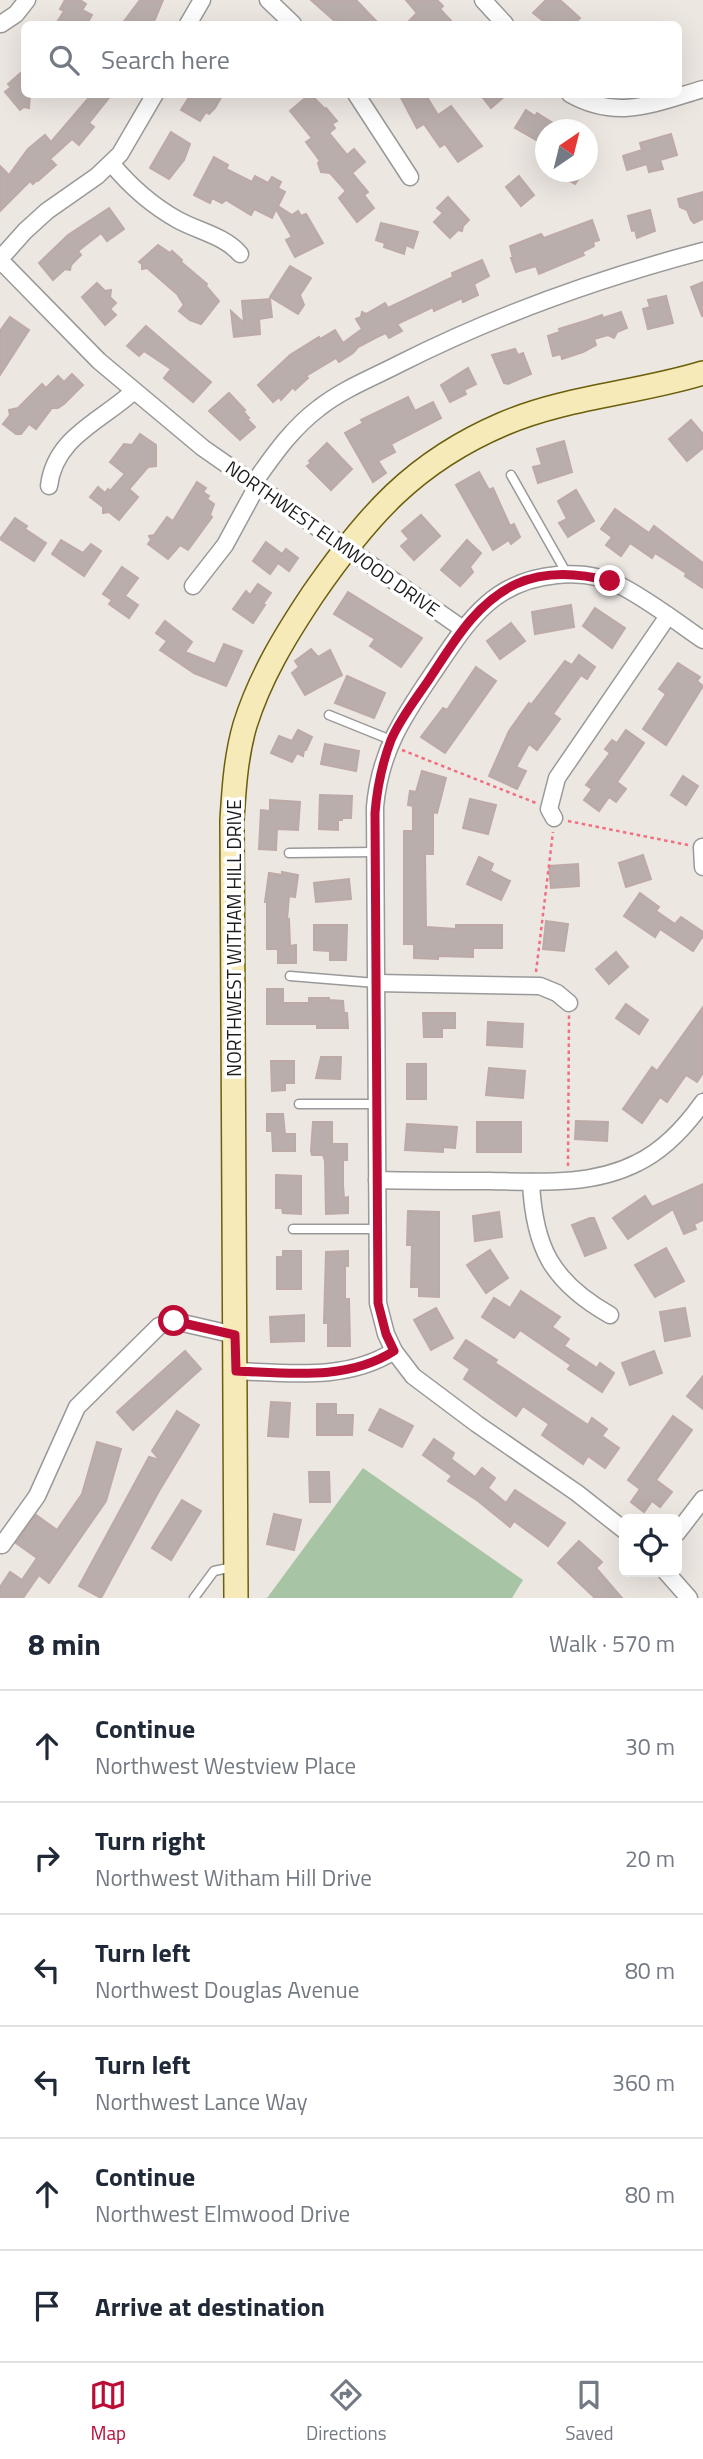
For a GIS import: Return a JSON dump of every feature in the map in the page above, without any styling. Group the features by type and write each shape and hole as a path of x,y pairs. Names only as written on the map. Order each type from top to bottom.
{"street":[{"path":"1,24 16,14 27,0"},
{"path":"190,21 202,0"},
{"path":"268,0 290,21"},
{"path":"484,0 502,21"},
{"path":"682,96 703,89"},
{"path":"0,260 24,231 111,163 134,133 153,98"},
{"path":"359,98 410,177"},
{"path":"579,98 594,105 625,109 649,106 674,98"},
{"path":"111,163 127,183 162,210 229,243 240,254"},
{"path":"193,586 225,545 255,485 296,428 336,396 438,344 500,317 624,272 703,251"},
{"name":"NORTHWEST ELMWOOD DRIVE","path":"0,260 99,361 203,448 463,629"},
{"name":"NORTHWEST WITHAM HILL DRIVE","path":"236,1598 232,820 234,788 245,727 258,688 289,629 345,548 391,495 433,462 504,423 536,412 703,373"},
{"path":"48,486 51,469 65,445 134,391"},
{"path":"619,1526 577,1493 425,1387 394,1351 386,1334 378,1303 375,852 377,792 390,743 401,720 463,629 485,605 514,585 542,576 567,574 589,575 610,581 647,601 703,640"},
{"path":"552,813 557,778 668,616"},
{"path":"702,847 703,867"},
{"path":"376,983 535,986 549,988 569,1003"},
{"path":"377,1181 531,1182 568,1180 611,1173 656,1153 675,1136 703,1102"},
{"path":"531,1182 534,1218 548,1258 570,1289 610,1315"},
{"path":"2,1545 37,1496 77,1407 159,1326 174,1321 235,1335"},
{"path":"236,1371 338,1372 365,1366 394,1351"},
{"path":"682,1526 703,1499"},
{"path":"670,1577 689,1598"}],"lane":[{"path":"511,475 567,574"},
{"path":"328,715 390,743"},
{"path":"289,853 375,852"},
{"path":"290,976 376,983"},
{"path":"299,1104 377,1104"},
{"path":"293,1229 377,1229"},
{"path":"194,1598 214,1571 236,1567"}],"path":[{"path":"390,743 552,813 702,847"},
{"path":"535,986 552,813"},
{"path":"568,1180 569,1003"}],"green space":[{"path":"363,1468 523,1580 512,1598 267,1598"}],"building":[{"path":"65,0 80,0 86,4 82,10 92,15 89,21 58,21 64,11 60,9"},
{"path":"140,0 163,0 154,21 124,21"},
{"path":"311,0 356,0 376,21 335,21"},
{"path":"406,0 437,0 443,6 440,9 451,21 409,21 417,13"},
{"path":"546,0 560,0 580,18 577,21 543,21 533,13"},
{"path":"21,73 21,98 30,98 29,108 20,110 5,92 11,87 8,84"},
{"path":"89,98 109,98 89,123 94,127 79,145 72,139 50,159 56,165 38,181 33,184 30,181 0,211 0,166 9,175 28,149 45,135 51,142"},
{"path":"188,98 221,98 215,108 209,114 206,112 200,121 181,110"},
{"path":"305,98 314,98 337,121 332,124 335,128 329,133 347,155 354,149 365,162 352,173 368,192 364,195 374,208 357,222 339,198 346,191 330,173 321,172 318,163 320,161 306,142 312,138 290,111"},
{"path":"401,98 427,98 438,115 451,106 482,146 458,162 445,144 440,147 424,124 417,128"},
{"path":"483,98 502,98 491,108"},
{"path":"526,110 547,119 535,119 535,139 515,128"},
{"path":"171,132 190,144 184,160 169,179 150,168"},
{"path":"671,134 677,155 660,160 663,169 649,172 647,164 627,170 623,156 642,150 640,143"},
{"path":"214,157 228,165 226,169 252,182 255,176 268,183 272,177 281,182 278,188 285,192 278,206 292,215 298,211 301,216 306,214 323,243 295,257 286,240 292,237 276,209 272,218 254,209 251,215 226,200 222,203 212,198 210,203 194,195"},
{"path":"519,176 534,195 521,206 506,187"},
{"path":"703,192 703,219 694,223 687,210 680,207 678,199"},
{"path":"448,197 469,220 462,231 458,230 450,238 434,222 443,213 437,208"},
{"path":"109,208 124,229 107,241 101,233 78,251 81,255 71,265 70,270 65,269 53,280 39,263 68,235"},
{"path":"650,210 655,231 637,238 628,216"},
{"path":"592,220 599,240 582,252 584,255 539,274 536,266 516,272 510,246 541,234 544,238"},
{"path":"381,223 418,232 413,248 406,245 404,254 384,247 385,243 376,240"},
{"path":"158,245 170,253 172,251 182,260 181,262 207,284 219,301 201,324 190,320 179,311 184,305 177,294 147,268 142,269 139,262"},
{"path":"482,260 489,276 474,284 478,295 463,302 462,298 434,311 433,307 397,324 402,331 389,338 386,333 379,336 358,347 339,362 336,358 306,376 308,378 295,390 293,387 281,400 279,397 273,402 258,385 290,355 319,337 320,339 335,330 343,343 362,329 356,319 361,317 362,312 366,314 385,303 388,308"},
{"path":"290,266 311,278 300,295 304,305 298,314 270,297"},
{"path":"703,282 703,316 702,316 691,287"},
{"path":"97,283 105,291 111,290 110,297 116,303 110,309 116,315 105,325 82,297"},
{"path":"666,296 673,323 648,329 643,309 650,307 648,300"},
{"path":"270,299 272,317 259,319 260,334 234,337 231,311 244,323 242,301"},
{"path":"621,312 627,328 617,332 614,338 608,335 594,339 596,345 562,359 561,354 553,356 548,336 560,332 559,329 602,315 603,318"},
{"path":"10,317 29,330 0,375 0,331"},
{"path":"146,326 211,382 193,402 164,378 171,369 144,351 139,356 127,346"},
{"path":"515,349 518,355 523,353 531,374 508,384 504,383 492,355"},
{"path":"468,368 476,384 464,390 466,394 450,402 441,385"},
{"path":"72,374 83,385 64,404 52,408 36,429 29,424 21,434 16,434 3,424 10,415 9,410 18,408 42,384 46,388 58,376 64,382"},
{"path":"229,393 245,410 243,411 249,418 247,419 255,427 240,440 209,411"},
{"path":"408,397 415,411 433,402 441,418 391,444 395,452 378,461 386,473 373,482 345,433 363,423 361,420"},
{"path":"691,420 703,434 703,448 687,461 669,439"},
{"path":"140,434 156,445 156,466 148,467 129,489 138,497 119,520 109,512 103,513 103,507 90,497 98,487 105,493 108,489 110,491 125,474 110,462 124,444 132,445"},
{"path":"564,441 572,472 538,483 533,467 542,465 537,449"},
{"path":"327,443 352,469 331,490 307,466"},
{"path":"479,472 489,490 493,488 510,526 514,524 520,537 511,544 509,540 493,550 456,485"},
{"path":"197,482 206,488 203,492 214,504 210,515 212,517 188,550 180,545 168,559 148,544 151,540 149,536 154,535 167,517 173,521"},
{"path":"576,490 594,521 568,537 559,523 567,519 558,501"},
{"path":"615,509 649,533 654,526 703,563 703,588 685,576 686,573 655,553 652,558 630,543 621,556 606,545 612,537 601,529"},
{"path":"421,515 440,536 414,560 401,546 409,539 402,531"},
{"path":"15,518 27,526 25,529 46,543 34,561 0,539"},
{"path":"61,540 83,553 91,544 101,551 84,576 52,554"},
{"path":"467,540 481,553 470,567 473,572 460,586 441,570"},
{"path":"266,542 282,554 286,549 298,558 289,571 278,563 270,574 253,561"},
{"path":"122,567 138,578 125,596 138,605 129,618 109,604 112,600 103,594"},
{"path":"258,584 271,593 253,623 233,609 246,591 250,595"},
{"path":"348,592 422,638 401,667 370,646 375,639 334,614"},
{"path":"571,605 574,627 535,634 532,612"},
{"path":"595,608 625,628 612,648 583,626"},
{"path":"165,621 192,642 185,652 215,664 224,644 242,651 226,686 194,673 160,650 167,641 156,633"},
{"path":"511,623 525,641 500,659 487,641"},
{"path":"311,649 318,657 330,650 342,675 305,695 292,673 299,667 295,661"},
{"path":"579,655 595,667 587,679 581,675 553,714 560,719 537,750 529,744 516,767 526,771 517,789 489,776 509,731 529,703 531,705 565,661 572,665"},
{"path":"678,663 700,677 697,681 703,686 666,745 643,729 666,694 659,689"},
{"path":"476,667 496,681 445,753 421,737 443,708 447,710"},
{"path":"347,676 385,693 374,718 335,703"},
{"path":"298,730 312,737 303,756 297,753 292,762 271,753 279,736 292,741"},
{"path":"626,730 644,743 617,782 626,789 616,802 609,797 599,811 584,800 592,789 586,785 610,753 605,749 612,740 617,743"},
{"path":"325,744 359,751 356,771 321,764"},
{"path":"422,771 446,778 437,813 433,812 433,854 425,854 426,927 456,929 456,925 502,925 502,948 473,948 473,957 438,956 438,959 414,958 414,944 404,944 404,831 413,831 413,806 408,805 410,791 416,792"},
{"path":"683,776 698,786 686,805 671,795"},
{"path":"320,795 352,796 351,818 338,820 338,830 319,829"},
{"path":"470,799 496,805 488,834 463,828"},
{"path":"270,800 300,802 298,830 277,829 276,850 259,849 261,810 270,811"},
{"path":"643,855 651,879 626,887 619,863"},
{"path":"479,857 493,864 490,871 510,881 501,900 467,884"},
{"path":"578,864 579,886 551,888 549,866"},
{"path":"282,872 298,875 295,897 289,896 287,920 289,919 290,946 296,945 296,963 278,963 278,949 267,949 265,902 269,873 282,875"},
{"path":"349,879 351,899 316,902 314,883"},
{"path":"640,893 659,907 656,911 675,924 681,917 703,932 693,951 660,929 655,937 624,916"},
{"path":"546,921 568,924 564,951 543,949"},
{"path":"314,925 347,925 346,960 330,960 330,951 314,950"},
{"path":"616,952 628,967 609,984 596,969"},
{"path":"267,989 283,989 283,1003 309,1003 309,998 343,1001 348,1028 317,1028 317,1024 267,1024"},
{"path":"626,1004 648,1020 639,1034 616,1018"},
{"path":"703,1007 703,1073 697,1082 686,1075 667,1102 660,1097 642,1123 623,1109 652,1067 657,1071"},
{"path":"423,1013 455,1013 455,1028 442,1028 442,1037 424,1037"},
{"path":"488,1022 523,1024 522,1047 487,1045"},
{"path":"321,1057 341,1057 340,1079 316,1078"},
{"path":"271,1061 294,1061 294,1083 285,1083 285,1090 272,1091"},
{"path":"407,1064 426,1064 426,1099 407,1099"},
{"path":"489,1068 525,1071 523,1098 486,1095"},
{"path":"267,1114 283,1114 285,1134 295,1134 295,1151 273,1151 272,1131 267,1131"},
{"path":"576,1121 608,1122 607,1141 575,1139"},
{"path":"313,1122 332,1122 332,1144 347,1144 347,1160 343,1160 343,1185 344,1198 348,1197 348,1213 326,1214 325,1161 323,1155 312,1155"},
{"path":"477,1122 521,1122 521,1152 477,1152"},
{"path":"407,1124 457,1127 455,1148 443,1147 443,1152 405,1150"},
{"path":"276,1175 301,1176 301,1214 283,1213 282,1208 276,1208"},
{"path":"703,1184 703,1220 694,1224 696,1229 684,1234 673,1209 628,1239 613,1218 645,1196 652,1207"},
{"path":"408,1211 439,1212 439,1297 419,1296 419,1287 411,1287 412,1245 407,1245"},
{"path":"499,1212 502,1237 475,1241 473,1216"},
{"path":"594,1218 606,1248 585,1256 572,1225"},
{"path":"666,1248 684,1281 655,1297 635,1265"},
{"path":"490,1250 508,1278 486,1293 467,1265"},
{"path":"283,1251 301,1251 301,1289 277,1289 277,1257 283,1257"},
{"path":"348,1251 345,1299 349,1299 350,1346 328,1346 328,1323 324,1323 326,1252"},
{"path":"521,1291 560,1317 552,1327 569,1339 564,1346 597,1368 600,1363 614,1373 602,1392 568,1369 571,1365 520,1330 514,1338 482,1317 494,1298 510,1308"},
{"path":"436,1308 453,1338 431,1350 414,1320"},
{"path":"685,1308 690,1336 665,1341 660,1312"},
{"path":"304,1315 304,1341 271,1342 270,1317"},
{"path":"466,1340 497,1360 495,1363 588,1425 592,1418 607,1429 602,1436 619,1448 605,1468 588,1456 583,1464 542,1435 549,1424 523,1406 516,1416 464,1379 470,1369 454,1358"},
{"path":"185,1351 201,1369 133,1430 117,1412"},
{"path":"654,1351 662,1373 630,1385 622,1363"},
{"path":"703,1376 703,1409 687,1396"},
{"path":"271,1402 290,1403 288,1437 268,1436"},
{"path":"317,1404 336,1404 336,1415 353,1415 352,1435 317,1435"},
{"path":"380,1409 413,1426 402,1447 369,1430"},
{"path":"177,1411 199,1425 159,1491 101,1598 79,1586 149,1457 160,1460 152,1451"},
{"path":"673,1416 692,1430 656,1480 672,1492 660,1507 652,1501 644,1512 631,1502 640,1489 628,1480"},
{"path":"434,1439 454,1453 451,1459 475,1477 482,1468 495,1478 488,1488 506,1503 515,1490 565,1523 548,1546 514,1521 510,1527 448,1481 452,1476 423,1455"},
{"path":"97,1442 121,1449 106,1501 49,1583 39,1575 23,1598 0,1598 0,1587 10,1572 22,1580 37,1558 16,1543 36,1515 57,1530 82,1494"},
{"path":"309,1472 329,1472 330,1502 310,1502"},
{"path":"182,1500 201,1511 171,1560 152,1548"},
{"path":"274,1514 301,1520 294,1550 267,1544"},
{"path":"579,1541 602,1562 596,1568 622,1598 595,1598 558,1563"}],"route":[{"path":"174,1321 235,1335 236,1371 338,1372 365,1366 394,1351 386,1334 378,1303 375,813 383,763 401,720 463,629 485,605 514,585 542,576 589,575 610,581"}]}
